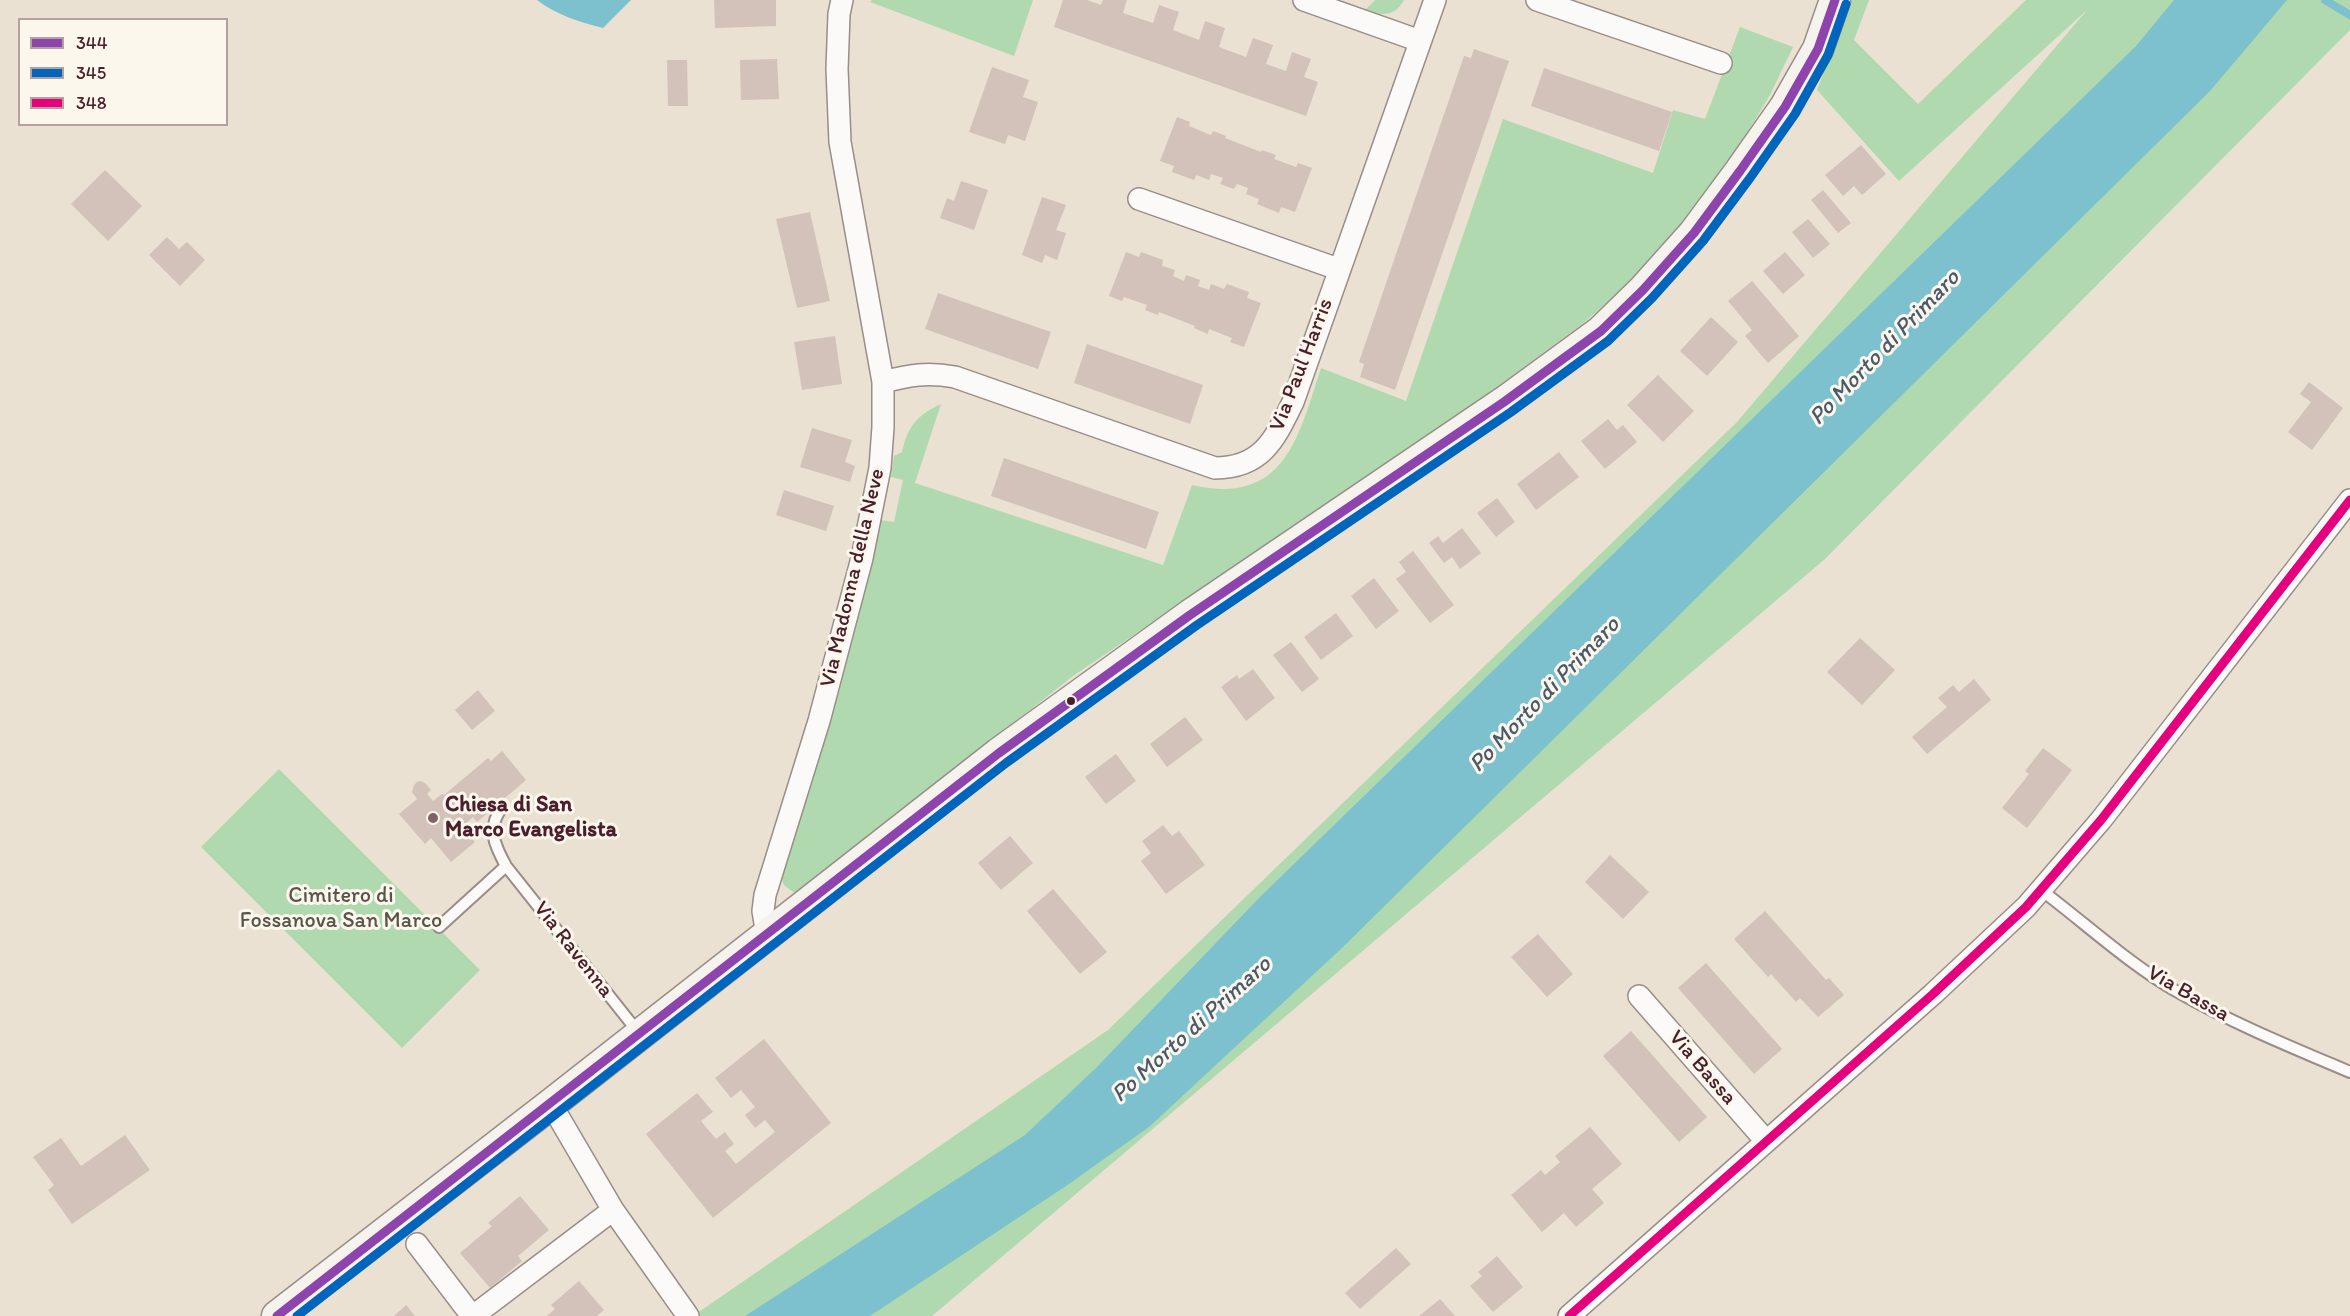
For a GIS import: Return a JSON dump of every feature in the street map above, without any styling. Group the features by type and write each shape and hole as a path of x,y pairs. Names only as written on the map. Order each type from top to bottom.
{"main road":[{"path":"277,1316 999,753 1190,615 1504,402 1601,331 1643,290 1694,233 1740,171 1785,107 1818,49 1835,0"}],"street":[{"name":"Via Madonna della Neve","path":"767,935 763,911 765,895 819,721 873,511 880,468 883,382 840,142 837,69 839,14 842,0"},
{"path":"1304,0 1420,41"},
{"name":"Via Paul Harris","path":"883,382 916,373 935,373 955,377 1215,468 1232,468 1264,452 1278,434 1293,402 1338,269 1435,0"},
{"path":"1537,0 1721,63"},
{"path":"1140,200 1338,269"},
{"path":"1569,1316 1933,994 2042,890 2101,820 2350,500"},
{"name":"Via Bassa","path":"1639,996 1766,1141"},
{"path":"551,1104 613,1210 685,1313"},
{"path":"417,1244 472,1316 613,1210"}],"lane":[{"name":"Via Ravenna","path":"502,808 496,816 492,836 506,866 640,1035"},
{"path":"439,927 506,866"},
{"name":"Via Bassa","path":"2042,890 2146,971 2175,990 2265,1035 2350,1072"}],"green space":[{"path":"872,0 1033,0 1014,56 870,2"},
{"path":"1375,0 1404,0 1396,10 1387,14 1365,10"},
{"path":"1847,0 1869,0 1854,40 1918,104 2026,0 2350,0 2350,30 1825,559 932,1316 693,1316 1108,1030 1737,422 2087,10 1899,181 1817,90 1838,34"},
{"path":"1740,27 1793,47 1770,95 1736,151 1690,213 1621,291 1582,324 1453,419 1073,676 800,892 793,892 784,885 779,874 871,560 880,520 894,522 903,480 891,477 894,456 902,452 907,435 920,417 941,404 915,483 1163,565 1192,485 1223,489 1248,486 1267,476 1282,461 1294,442 1304,419 1321,368 1406,401 1503,119 1653,173 1673,110 1705,119"},
{"name":"Cimitero di Fossanova San Marco","path":"279,769 480,970 402,1048 201,847"}],"water":[{"path":"537,0 631,0 603,28 560,14"},
{"name":"Po Morto di Primaro","path":"2174,0 2287,0 2210,91 1343,947 1149,1127 1066,1186 870,1316 745,1316 1025,1135 1096,1068 1260,897 2136,46"}],"building":[{"path":"714,0 776,0 776,26 715,28"},
{"path":"1063,0 1087,0 1101,5 1103,0 1127,0 1123,13 1153,23 1159,5 1179,12 1173,30 1199,40 1205,21 1225,28 1219,47 1246,57 1253,38 1273,45 1266,64 1286,71 1292,52 1311,59 1304,77 1318,82 1306,116 1054,27"},
{"path":"1474,49 1509,61 1395,390 1360,377 1364,364 1359,362 1464,56 1471,58"},
{"path":"777,59 779,99 741,100 740,60"},
{"path":"667,60 687,60 688,106 668,106"},
{"path":"992,67 1029,80 1023,97 1038,102 1025,141 1008,135 1005,144 969,132"},
{"path":"1544,68 1672,112 1659,151 1531,106"},
{"path":"1177,117 1190,122 1189,126 1211,135 1213,131 1261,152 1262,150 1276,155 1274,159 1296,167 1298,163 1312,168 1295,212 1281,207 1279,213 1257,204 1259,199 1246,194 1248,188 1237,184 1234,189 1220,184 1223,178 1211,174 1209,180 1196,175 1194,180 1172,172 1174,166 1160,161"},
{"path":"1861,145 1886,174 1862,195 1854,186 1843,196 1825,175"},
{"path":"105,170 142,206 108,241 71,204"},
{"path":"961,181 988,190 974,230 940,218 947,198 954,201"},
{"path":"1823,190 1851,223 1838,233 1811,200"},
{"path":"1042,197 1066,205 1056,230 1066,233 1057,260 1045,255 1042,263 1022,255"},
{"path":"810,212 830,301 797,308 776,219"},
{"path":"1808,219 1830,244 1813,258 1792,232"},
{"path":"167,237 179,249 187,242 205,260 180,286 149,255"},
{"path":"1126,252 1139,257 1141,252 1163,260 1162,266 1175,270 1173,276 1184,281 1186,275 1200,280 1198,286 1209,290 1211,284 1224,289 1227,284 1249,292 1247,298 1261,303 1244,347 1230,342 1232,338 1209,329 1208,334 1194,328 1195,326 1159,312 1158,315 1145,310 1147,305 1124,297 1122,301 1109,296"},
{"path":"1785,252 1805,275 1783,294 1763,271"},
{"path":"1752,281 1799,336 1768,363 1745,336 1752,330 1728,301"},
{"path":"938,293 1051,332 1038,369 925,329"},
{"path":"1711,317 1738,342 1707,376 1680,351"},
{"path":"835,336 842,384 802,390 794,342"},
{"path":"1087,344 1203,385 1190,424 1074,383"},
{"path":"1658,375 1694,411 1663,442 1627,405"},
{"path":"2309,382 2343,408 2312,450 2288,432 2311,402 2300,394"},
{"path":"1608,419 1617,430 1623,425 1637,442 1605,469 1581,441"},
{"path":"812,428 852,440 845,462 855,466 850,482 800,467"},
{"path":"1559,452 1579,477 1536,510 1517,484"},
{"path":"1004,458 1159,512 1146,549 991,496"},
{"path":"784,490 834,506 826,531 776,515"},
{"path":"1497,498 1515,522 1496,537 1477,513"},
{"path":"1462,528 1481,553 1460,569 1452,557 1444,563 1429,543 1438,536 1443,543"},
{"path":"1413,551 1454,605 1430,623 1396,579 1406,572 1399,562"},
{"path":"1374,578 1399,611 1376,629 1351,596"},
{"path":"1336,613 1353,636 1321,660 1304,637"},
{"path":"1860,638 1895,670 1862,705 1827,672"},
{"path":"1291,642 1319,679 1302,692 1273,655"},
{"path":"1253,669 1275,698 1246,721 1221,687 1237,675 1239,679"},
{"path":"1974,679 1991,700 1927,754 1912,737 1947,707 1938,698 1953,685 1959,692"},
{"path":"478,690 495,711 472,730 455,710"},
{"path":"1185,717 1203,740 1167,767 1150,744"},
{"path":"2043,748 2072,770 2027,828 2002,808 2029,774 2025,771"},
{"path":"502,751 526,780 477,822 473,817 462,827 475,842 451,862 431,838 425,844 399,814 417,799 412,792 417,782 421,781 426,784 431,790 427,794 433,801 442,794 444,795 488,758 491,761"},
{"path":"1116,754 1136,781 1106,804 1085,777"},
{"path":"1163,825 1172,836 1179,831 1205,865 1166,894 1141,861 1151,853 1142,841"},
{"path":"1010,836 1033,863 1001,890 978,863"},
{"path":"1610,855 1649,892 1623,919 1585,882"},
{"path":"1053,889 1107,952 1080,974 1027,911"},
{"path":"1765,911 1826,980 1829,978 1844,995 1818,1017 1800,998 1796,1002 1771,974 1768,977 1734,939"},
{"path":"1538,934 1573,974 1547,997 1511,957"},
{"path":"1706,963 1782,1049 1754,1074 1678,988"},
{"path":"1631,1031 1707,1117 1679,1142 1603,1056"},
{"path":"764,1039 831,1123 713,1218 646,1134 697,1093 713,1112 701,1121 716,1139 725,1132 734,1144 725,1151 736,1164 775,1132 765,1120 755,1128 745,1115 755,1107 741,1090 731,1098 715,1078"},
{"path":"1590,1127 1622,1164 1592,1189 1604,1203 1576,1227 1564,1213 1542,1232 1511,1195 1541,1170 1545,1175 1560,1162 1555,1156"},
{"path":"125,1135 150,1170 72,1224 48,1190 54,1185 33,1157 61,1138 81,1166"},
{"path":"520,1196 549,1230 518,1256 522,1261 490,1288 460,1253 492,1226 488,1223"},
{"path":"1396,1248 1411,1264 1360,1309 1345,1293"},
{"path":"1497,1256 1523,1287 1493,1312 1470,1286 1482,1276 1478,1272"},
{"path":"579,1281 604,1310 597,1316 547,1316 555,1309 551,1305"},
{"path":"1440,1299 1455,1316 1419,1316"},
{"path":"406,1305 415,1316 394,1316"}],"waterway":[{"path":"2325,0 2350,15"}],"transit line":[{"name":"344","path":"277,1316 999,753 1190,615 1504,402 1601,331 1643,290 1694,233 1740,171 1785,107 1818,49 1835,0"},
{"name":"345","path":"297,1316 1006,763 1197,625 1511,412 1608,341 1652,298 1703,241 1750,178 1795,114 1828,55 1846,4"},
{"name":"348","path":"1569,1316 1933,994 2026,907 2101,820 2350,500"}],"place":[{"name":"Chiesa di San Marco Evangelista","path":"433,818"}]}
